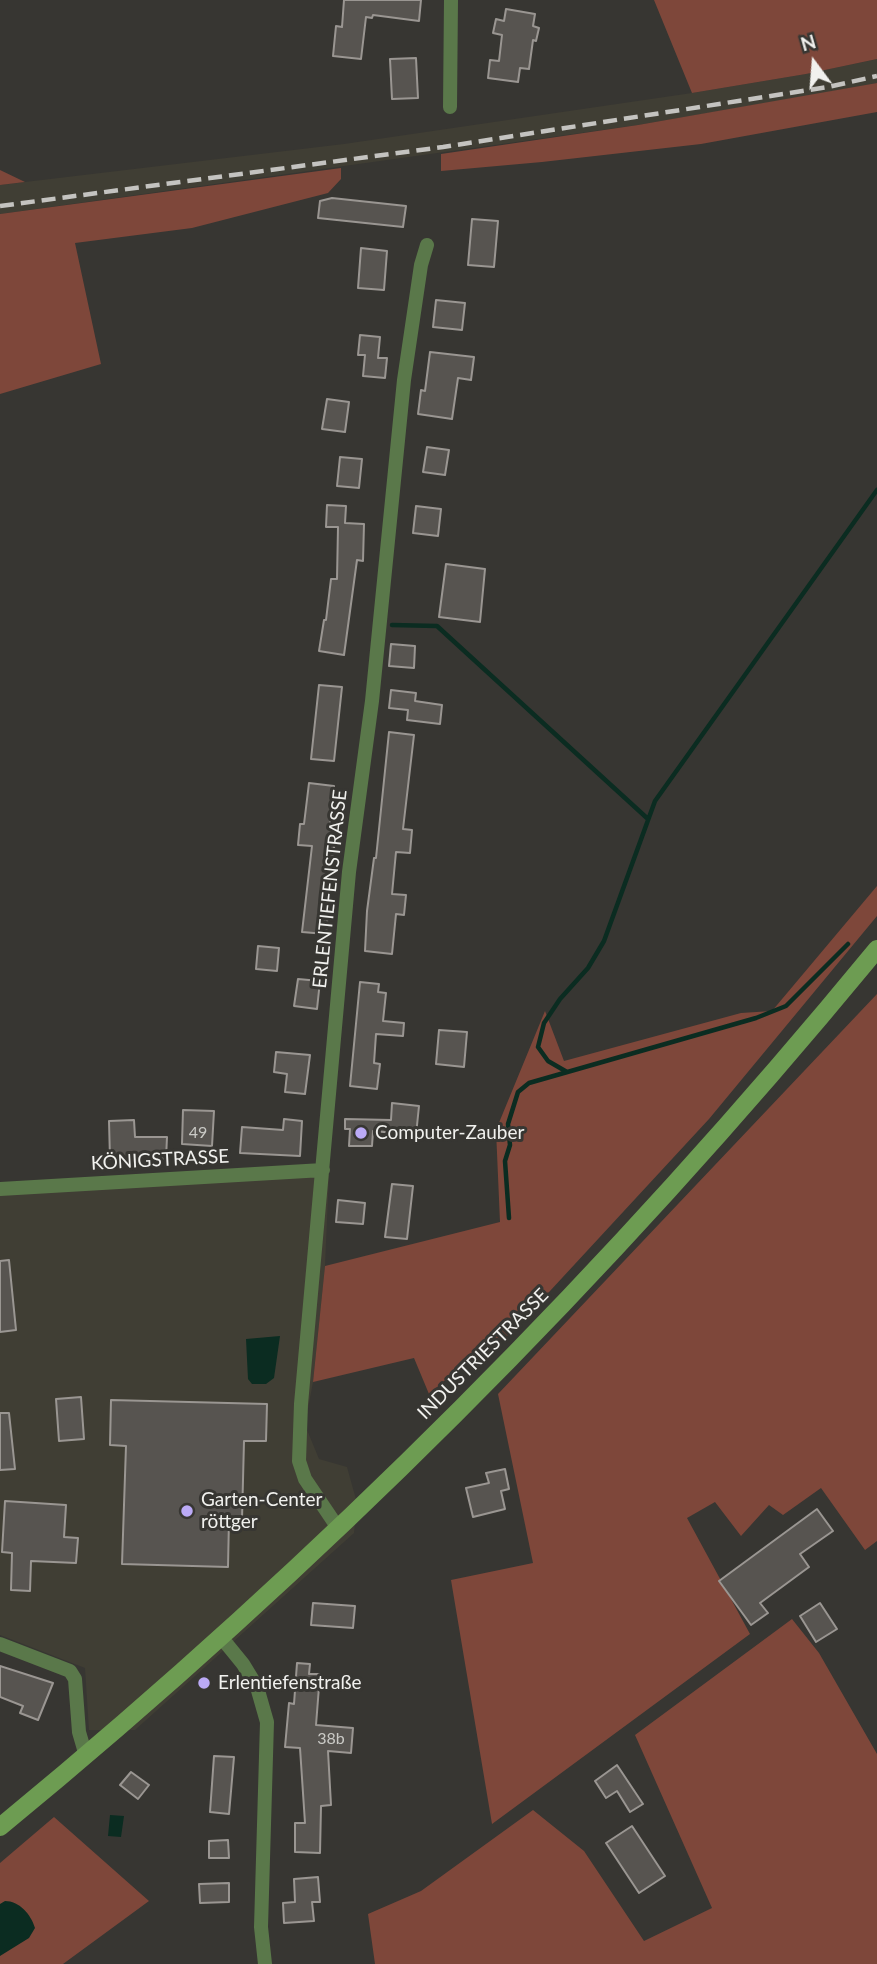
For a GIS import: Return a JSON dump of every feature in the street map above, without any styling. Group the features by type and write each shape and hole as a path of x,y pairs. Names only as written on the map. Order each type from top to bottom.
{"street":[{"path":"450,107 451,0"},
{"name":"ERLENTIEFENSTRASSE","path":"338,1528 305,1479 299,1461 303,1391 349,872 372,701 404,380 421,265 427,245"},
{"name":"INDUSTRIESTRASSE","path":"0,1827 86,1756 221,1637 338,1528 488,1380 634,1229 734,1119 877,949"},
{"name":"KÖNIGSTRASSE","path":"0,1189 323,1170"},
{"path":"221,1637 257,1687 267,1722 261,1927 265,1964"},
{"path":"0,1644 70,1671 75,1679 79,1732 86,1756"}],"shaded area":[{"path":"654,0 877,0 877,59 692,93"},
{"path":"877,59 877,83 813,95 638,125 0,214 0,185 344,144 692,93"},
{"path":"877,83 877,112 701,144 441,171 441,154 638,125"},
{"path":"341,168 341,179 328,193 192,228 75,243 101,364 0,394 0,214"},
{"path":"0,170 25,182 0,185"},
{"path":"877,886 877,916 709,1119 513,1331 471,1367 465,1363 429,1394 414,1358 313,1382 325,1266 500,1222 496,1130 545,1011 564,1061 741,1013 772,1011"},
{"path":"877,994 877,1541 865,1550 821,1488 783,1515 769,1505 741,1536 715,1502 687,1518 750,1634 492,1824 451,1580 533,1563 498,1394"},
{"path":"329,1175 325,1266 313,1382 305,1425 319,1459 347,1467 357,1503 354,1533 135,1730 89,1730 85,1668 0,1635 0,1194"},
{"path":"280,1336 274,1378 266,1384 252,1384 248,1379 246,1339"},
{"path":"792,1619 819,1653 877,1754 877,1964 375,1964 368,1914 421,1891 533,1810 584,1851 644,1941 712,1908 635,1735"},
{"path":"110,1815 124,1816 121,1837 108,1836"},
{"path":"54,1817 149,1901 63,1964 0,1964 0,1863"},
{"path":"5,1901 24,1909 35,1928 29,1938 0,1956 0,1904"}],"building":[{"path":"344,0 421,0 419,21 373,15 372,18 366,17 361,59 333,56 336,26 342,27"},
{"path":"506,9 535,14 533,26 539,28 536,41 533,40 529,69 520,68 518,82 488,78 490,60 499,61 502,35 493,33 496,19 504,21"},
{"path":"416,58 418,98 392,99 390,59"},
{"path":"332,198 406,206 403,227 318,218 320,201"},
{"path":"472,219 498,221 494,267 468,265"},
{"path":"361,248 387,251 384,290 358,288"},
{"path":"436,300 465,303 462,330 433,327"},
{"path":"360,335 380,337 378,358 387,358 385,378 363,376 365,355 358,355"},
{"path":"430,352 474,357 471,380 458,378 452,419 418,414 421,390 425,391"},
{"path":"327,399 349,402 345,432 322,429"},
{"path":"427,447 449,450 445,475 423,472"},
{"path":"340,457 362,459 359,488 337,486"},
{"path":"327,505 346,506 345,523 364,524 363,561 357,560 344,655 319,651 331,579 337,579 338,527 326,527"},
{"path":"416,506 441,509 438,536 413,533"},
{"path":"446,564 485,569 480,622 439,617"},
{"path":"391,644 415,646 414,668 389,666"},
{"path":"319,685 342,687 334,761 311,759"},
{"path":"391,690 416,693 415,701 442,705 440,724 407,720 408,710 389,708"},
{"path":"389,732 414,735 403,829 412,830 410,853 396,852 392,894 406,895 404,915 396,914 392,954 365,951 367,911 376,858"},
{"path":"309,783 334,786 330,826 336,827 326,934 302,932 312,846 298,845 300,824 304,824"},
{"path":"258,946 279,948 277,971 256,969"},
{"path":"298,979 320,981 317,1009 294,1006"},
{"path":"360,982 379,984 378,992 386,993 383,1021 404,1023 403,1036 376,1034 374,1063 380,1064 377,1089 350,1086"},
{"path":"439,1030 467,1032 464,1067 436,1064"},
{"path":"276,1052 310,1055 305,1094 285,1092 287,1074 274,1072"},
{"path":"392,1103 419,1106 416,1135 373,1131 372,1146 349,1146 350,1129 345,1129 345,1119 391,1120"},
{"path":"183,1110 214,1111 212,1146 182,1144"},
{"path":"284,1119 302,1121 300,1156 240,1153 242,1127 283,1130"},
{"path":"134,1120 135,1137 167,1137 166,1159 110,1159 109,1121"},
{"path":"392,1184 413,1186 407,1239 385,1237"},
{"path":"338,1200 365,1203 363,1224 336,1222"},
{"path":"9,1260 16,1330 0,1332 0,1261"},
{"path":"81,1397 84,1439 59,1441 56,1399"},
{"path":"111,1400 267,1404 266,1441 244,1441 242,1519 229,1519 228,1567 122,1564 126,1446 110,1445"},
{"path":"0,1413 9,1413 15,1469 0,1470"},
{"path":"505,1469 509,1489 501,1491 505,1509 473,1517 466,1488 489,1483 486,1473"},
{"path":"5,1501 66,1505 64,1537 78,1538 76,1563 31,1561 30,1591 11,1590 12,1553 2,1552"},
{"path":"817,1509 833,1531 800,1554 809,1567 760,1603 768,1613 751,1625 719,1581"},
{"path":"313,1603 355,1606 353,1628 311,1625"},
{"path":"820,1603 837,1629 816,1642 800,1616"},
{"path":"297,1663 310,1664 309,1674 320,1674 316,1725 353,1728 351,1753 328,1751 331,1805 321,1806 320,1853 295,1852 295,1823 305,1823 300,1748 285,1747 289,1703 294,1704"},
{"path":"0,1666 53,1683 38,1720 20,1713 23,1706 0,1697"},
{"path":"214,1756 234,1757 229,1814 210,1812"},
{"path":"617,1765 643,1804 630,1812 617,1791 606,1798 595,1781"},
{"path":"131,1772 149,1785 138,1799 120,1785"},
{"path":"632,1826 665,1876 639,1893 606,1843"},
{"path":"228,1840 229,1858 209,1858 209,1841"},
{"path":"318,1877 320,1902 312,1902 314,1921 284,1923 283,1903 295,1902 294,1879"},
{"path":"229,1883 229,1902 200,1903 199,1884"}],"waterway":[{"path":"567,1072 548,1061 538,1047 544,1023 560,999 588,968 604,941 655,801 877,490"},
{"path":"392,625 437,626 648,819"},
{"path":"509,1218 505,1161 510,1145 508,1124 518,1092 529,1083 756,1018 786,1006 848,944"}],"railway":[{"path":"0,206 443,147 828,87 877,76"}],"place":[{"name":"Computer-Zauber","path":"361,1133"},
{"name":"Garten-Center röttger","path":"187,1511"},
{"name":"Erlentiefenstraße","path":"204,1683"}]}
